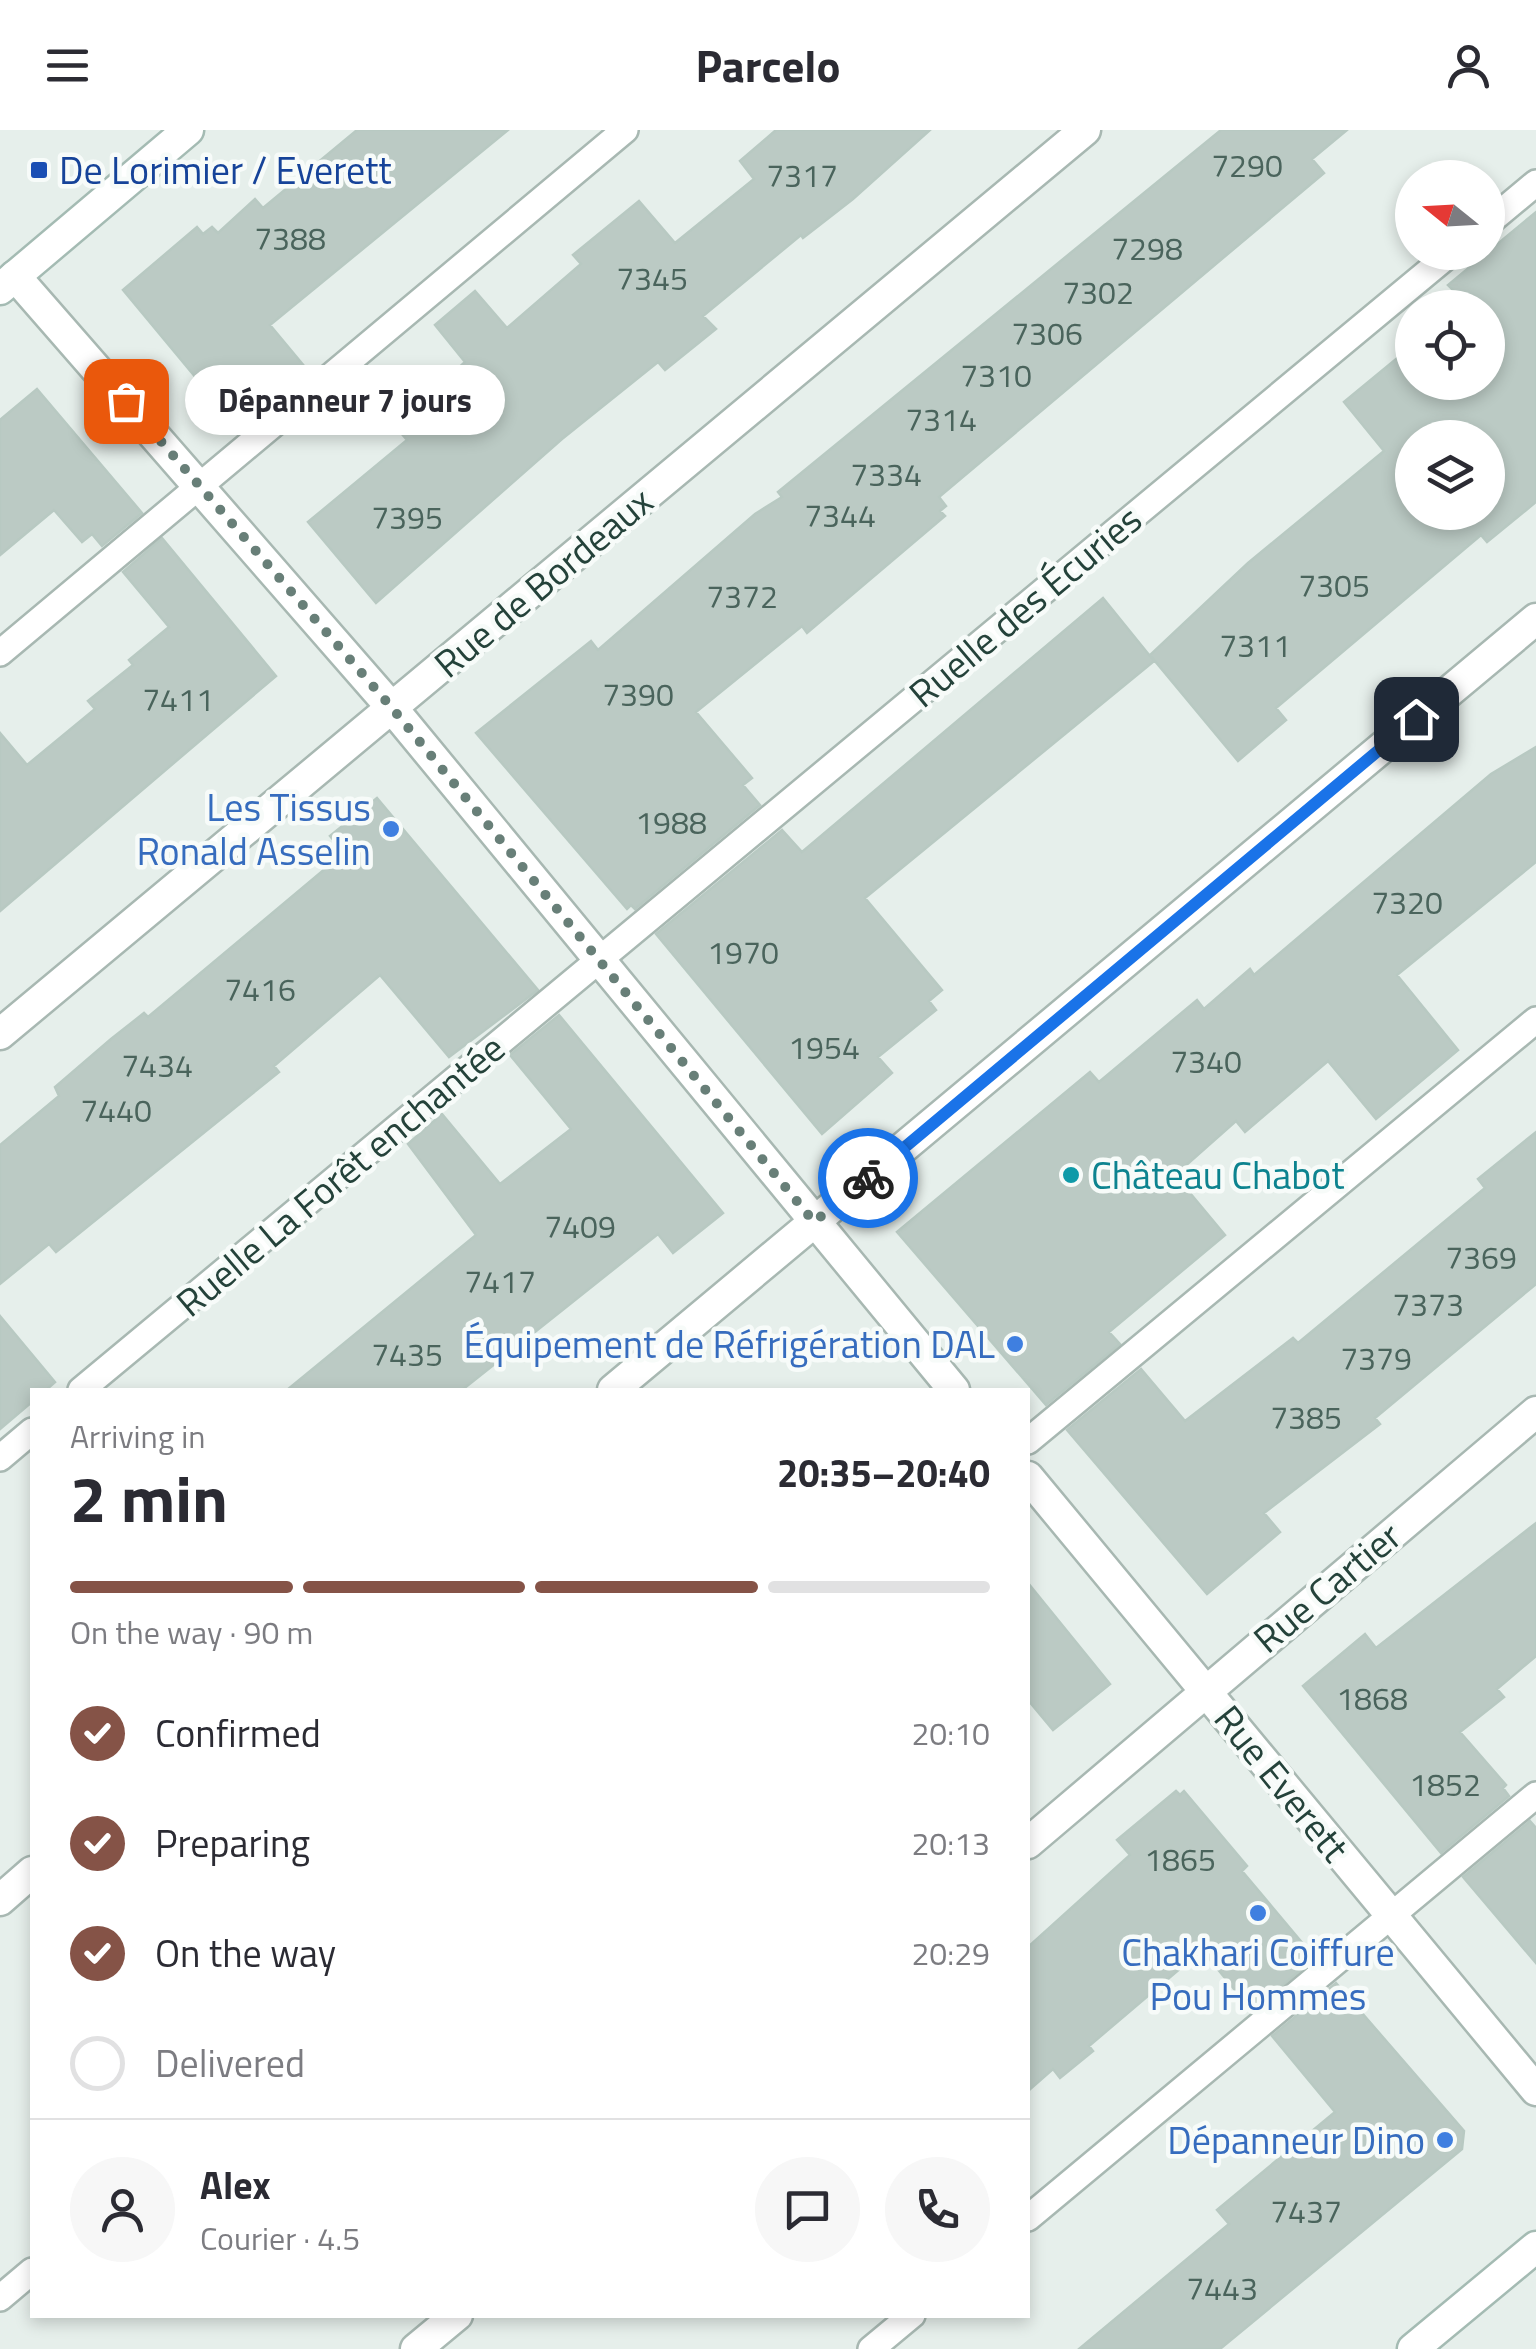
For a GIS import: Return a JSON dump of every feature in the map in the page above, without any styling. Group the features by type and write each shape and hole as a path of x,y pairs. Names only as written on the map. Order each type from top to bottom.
{"street":[{"path":"188,130 7,283 202,487 392,708 952,1388"},
{"name":"Rue de Bordeaux","path":"0,1034 1085,130"},
{"path":"615,1388 1536,619"},
{"name":"Rue Cartier","path":"1030,1841 1536,1412"},
{"name":"Rue Everett","path":"1030,1479 1536,2090"},
{"path":"0,1900 30,1874"},
{"path":"1413,2349 1536,2247"},
{"path":"416,2349 454,2318"}],"lane":[{"path":"0,653 625,130"},
{"path":"1505,209 1536,183"},
{"name":"Ruelle des Écuries","path":"599,961 1430,270"},
{"name":"Ruelle La Forêt enchantée","path":"83,1388 599,961"},
{"path":"1030,1439 1536,1020"},
{"path":"0,1458 30,1432"},
{"path":"1030,2216 1536,1794"},
{"path":"0,2298 30,2273"},
{"path":"871,2349 908,2318"}],"building":[{"path":"357,130 508,130 270,325 305,367 236,426 123,290 197,227 203,234 212,227 218,233 255,199 263,208"},
{"path":"776,130 930,130 853,199 803,238 801,235 703,316 716,329 665,370 658,362 562,439 376,603 308,522 407,440 395,426 465,362 435,325 475,291 507,328 581,264 573,255 639,201 675,243 754,179 740,161"},
{"path":"1221,130 1347,130 1312,159 1324,173 939,497 946,506 940,511 945,516 807,633 802,626 696,712 752,778 743,785 760,805 635,909 631,905 627,909 476,733 591,641 598,650 755,514 782,497 778,492"},
{"path":"1536,212 1536,502 1505,527 1505,420 1395,420 1395,530 1502,530 1487,542 1481,535 1276,708 1286,720 1238,761 1150,655 1248,563 1384,451 1344,402 1395,360 1395,400 1505,400 1505,290 1453,290 1448,285 1466,270 1505,270 1505,238"},
{"path":"37,389 142,513 102,546 92,534 82,542 54,510 0,555 0,420"},
{"path":"162,538 276,676 0,911 0,733 27,765 95,709 88,701 133,665 129,660 169,627 123,572"},
{"path":"1103,598 1154,661 865,898 942,990 929,1001 936,1010 878,1057 892,1073 822,1134 656,934 782,830 802,852"},
{"path":"1536,747 1536,862 1397,975 1458,1050 1376,1119 1328,1061 1245,1132 1236,1121 1175,1175 1225,1235 1109,1332 1120,1344 1046,1405 897,1232 1090,1072 1099,1082 1197,1000 1204,1009 1250,969 1254,975 1491,774"},
{"path":"377,798 538,990 449,1057 380,975 274,1066 279,1072 56,1252 49,1244 0,1284 0,1145 59,1096 55,1087 111,1039 144,1013 148,1017 344,853 330,836"},
{"path":"559,1015 723,1213 673,1253 658,1234 465,1388 289,1388 476,1235 408,1144 442,1114 500,1184 571,1129 510,1055"},
{"path":"1536,1132 1536,1284 1375,1418 1380,1424 1264,1513 1280,1532 1207,1594 1067,1430 1141,1369 1185,1421 1293,1338 1298,1343 1485,1188 1478,1179"},
{"path":"0,1316 55,1382 48,1388 30,1388 30,1404 0,1429"},
{"path":"1536,1523 1536,1656 1497,1689 1504,1697 1460,1732 1506,1785 1503,1788 1509,1796 1441,1853 1303,1686 1365,1634 1376,1648"},
{"path":"1030,1585 1110,1684 1053,1730 1030,1702"},
{"path":"1176,1791 1180,1795 1184,1791 1247,1866 1242,1871 1315,1958 1252,2011 1202,1950 1089,2046 1093,2051 1060,2078 1053,2069 1030,2089 1030,1945 1130,1855 1117,1840"},
{"path":"1530,1821 1536,1828 1536,1963 1463,1877"},
{"path":"1336,1983 1464,2131 1462,2149 1220,2349 1079,2349 1229,2224 1217,2210 1335,2112 1272,2036"}],"way so far":[{"path":"126,401 392,708 814,1222 868,1178"}],"place":[{"name":"De Lorimier / Everett","path":"39,170"},
{"name":"Dépanneur 7 jours","path":"126,401"},
{"name":"Les Tissus Ronald Asselin","path":"391,829"},
{"name":"Château Chabot","path":"1071,1175"},
{"name":"Équipement de Réfrigération DAL","path":"1015,1344"},
{"name":"Chakhari Coiffure Pou Hommes","path":"1258,1913"},
{"name":"Dépanneur Dino","path":"1445,2140"}],"route":[{"path":"868,1178 1416,719"}]}
